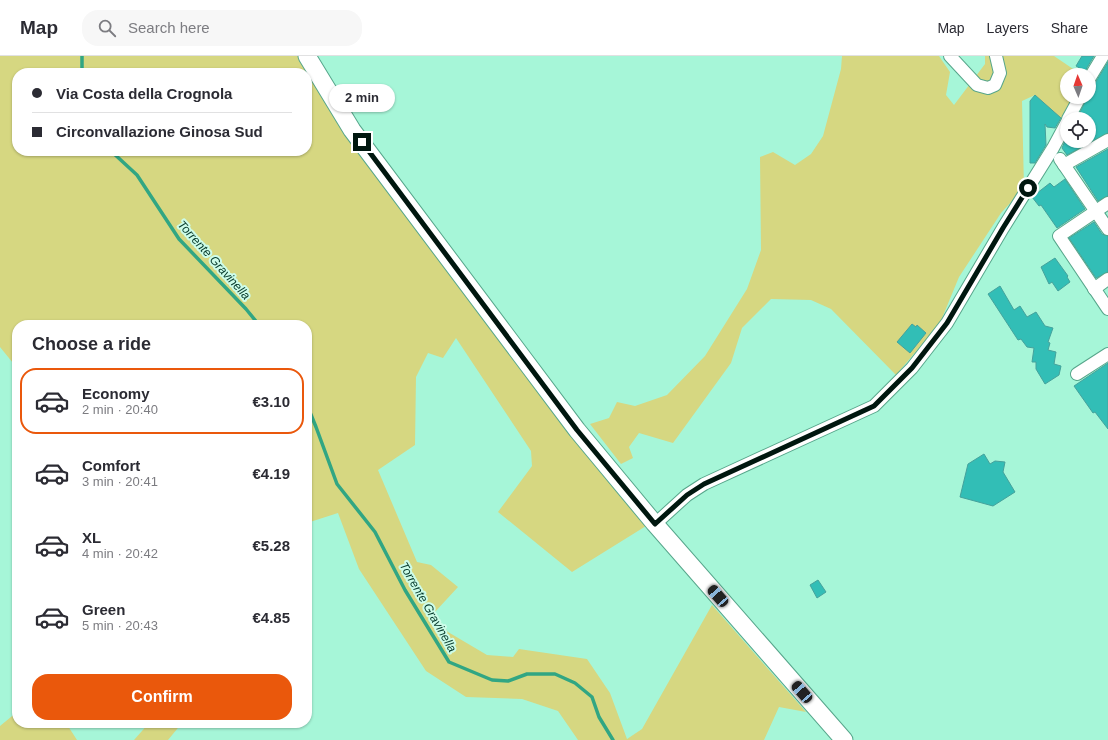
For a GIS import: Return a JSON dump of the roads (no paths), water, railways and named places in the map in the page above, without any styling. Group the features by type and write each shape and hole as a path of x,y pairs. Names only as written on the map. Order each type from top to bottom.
{"main road":[{"path":"307,56 352,130 577,430 655,524 844,740"}],"street":[{"path":"950,56 977,84 988,88 995,85 1000,73 996,56"},
{"path":"1096,68 1103,56"},
{"path":"655,524 687,495 704,484 874,406 912,368 947,323 1060,135"},
{"path":"1108,140 1062,162 1108,229"},
{"path":"1108,203 1059,236 1108,309"},
{"path":"1094,289 1108,279"},
{"path":"1077,374 1108,354"}],"waterway":[{"name":"Torrente Gravinella","path":"82,56 82,68"},
{"name":"Torrente Gravinella","path":"116,156 137,175 179,239 255,320"},
{"name":"Torrente Gravinella","path":"312,417 337,484 375,532 405,590 449,662 492,680 508,681 527,674 555,674 575,683 592,697 599,717 613,740"}]}
